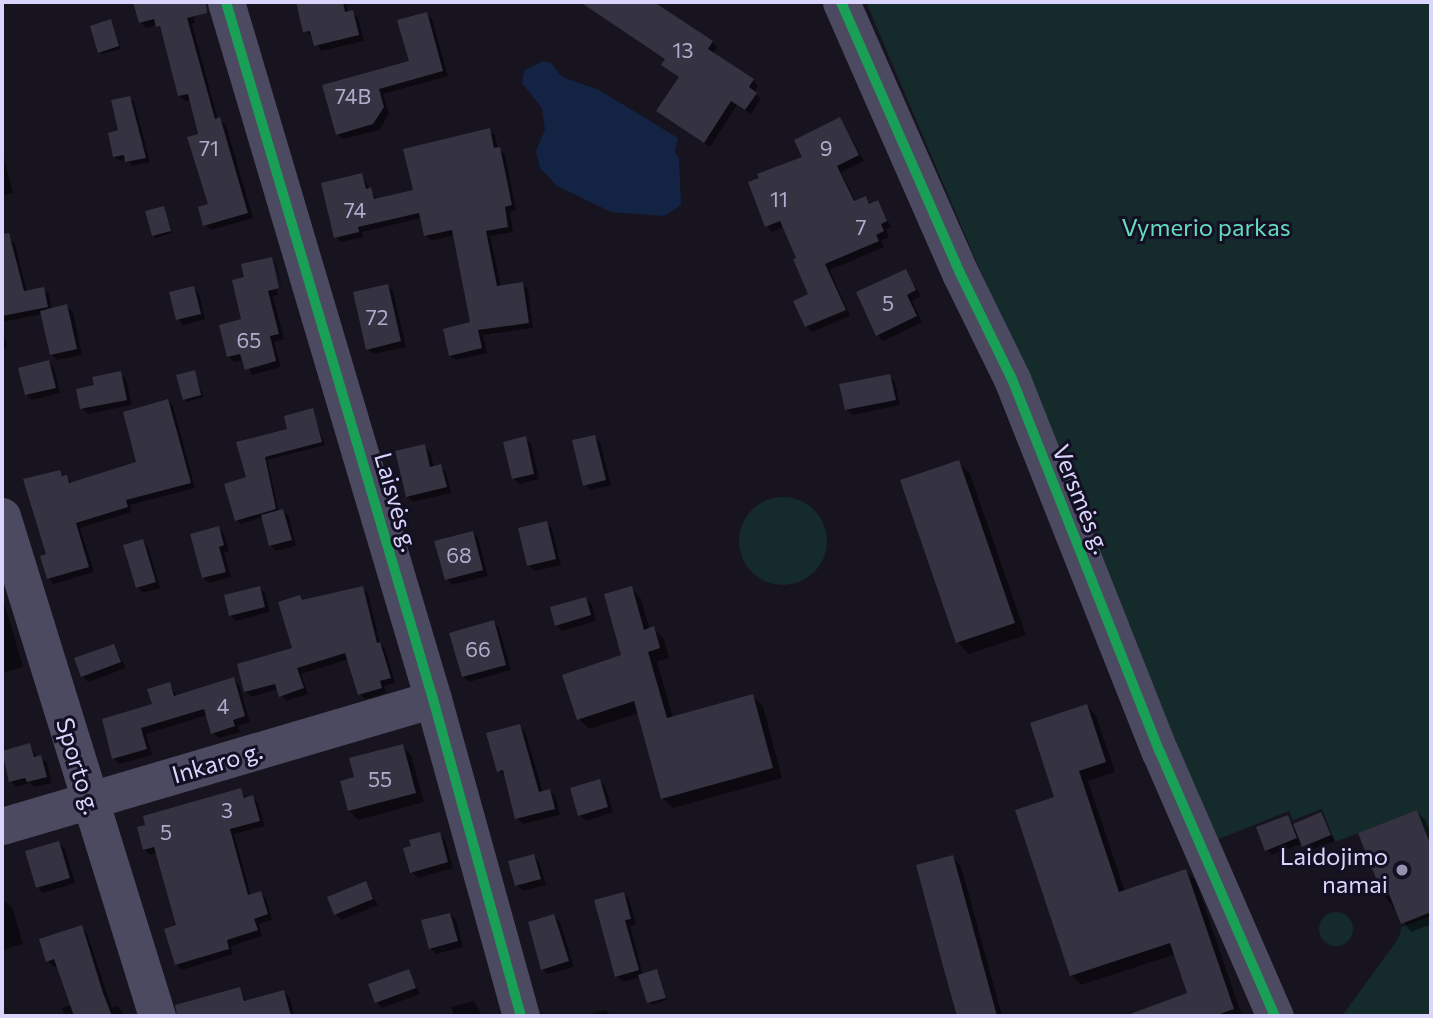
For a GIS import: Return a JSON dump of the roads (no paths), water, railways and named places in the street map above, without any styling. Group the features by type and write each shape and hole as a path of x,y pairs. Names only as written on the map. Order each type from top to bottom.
{"street":[{"name":"Laisvės g.","path":"226,2 433,699 522,1016"},
{"name":"Versmės g.","path":"841,2 960,273 1012,379 1160,752 1275,1016"},
{"name":"Sporto g.","path":"2,516 157,1016"},
{"name":"Inkaro g.","path":"2,826 433,699"}],"water":[{"path":"543,61 551,63 562,77 599,90 678,138 675,152 679,158 681,205 664,216 611,212 557,186 540,168 536,151 545,129 542,108 522,83 524,71"}],"place":[{"name":"Laidojimo namai","path":"1402,870"}],"park label":[{"name":"Vymerio parkas","path":"1206,227"}]}
